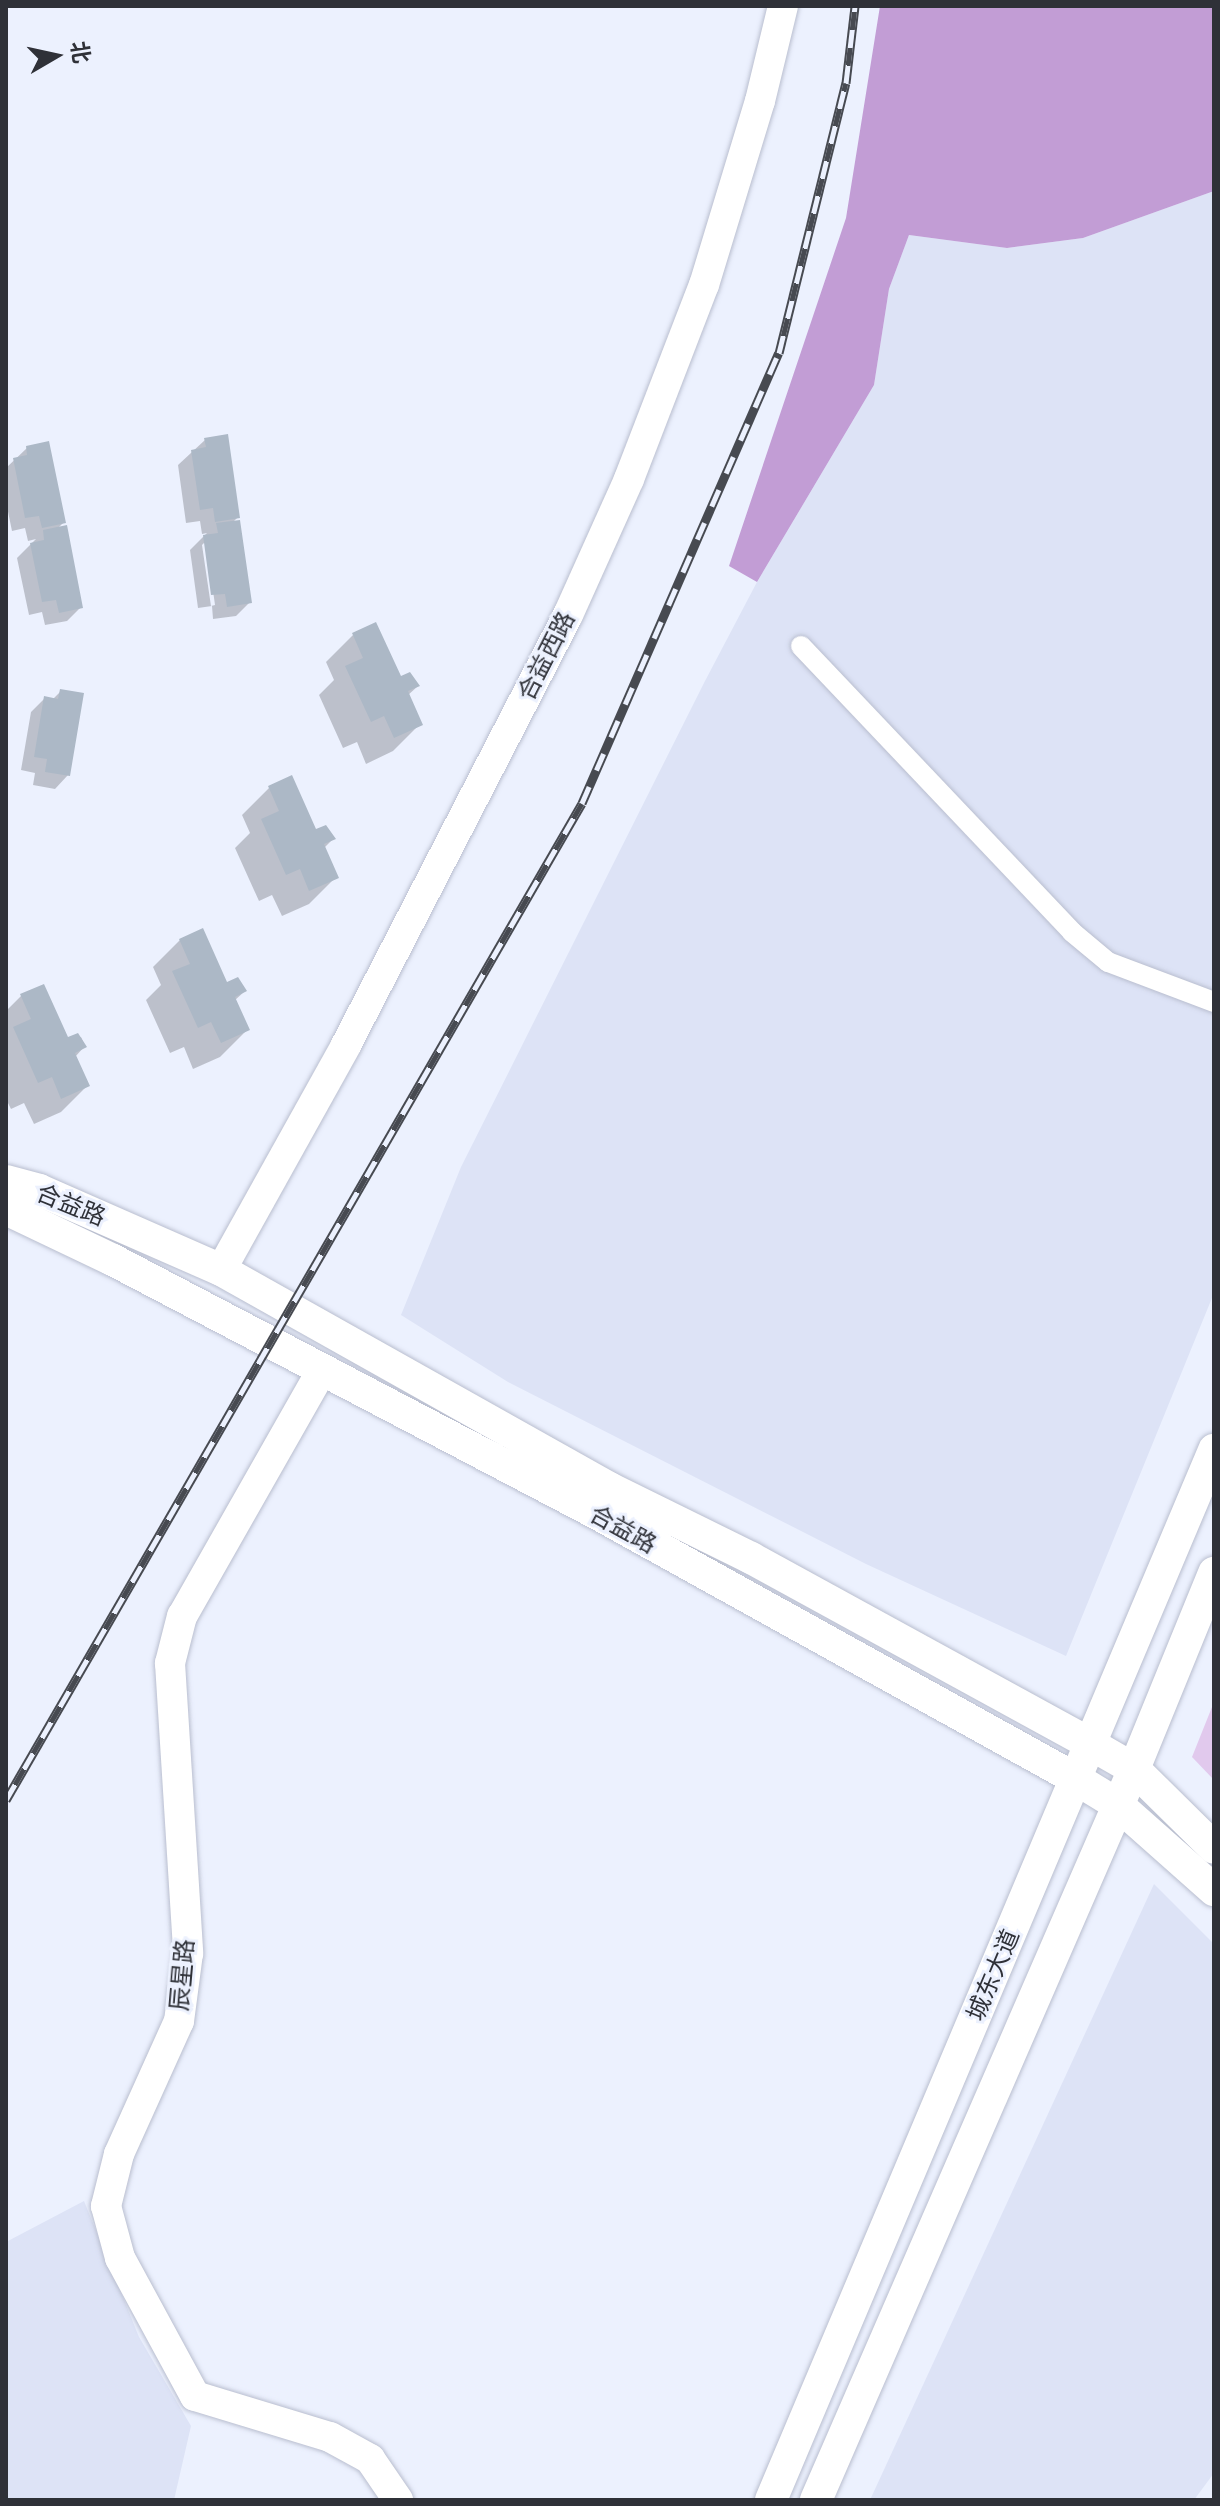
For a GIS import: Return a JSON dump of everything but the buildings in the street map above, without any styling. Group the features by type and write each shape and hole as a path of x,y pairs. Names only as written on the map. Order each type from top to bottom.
{"main road":[{"name":"合益路","path":"6,1181 39,1190 221,1270 609,1488 751,1558 1092,1745 1134,1769 1214,1848"},
{"name":"合益路","path":"6,1209 113,1260 596,1513 1076,1779 1117,1804 1214,1890"},
{"name":"城东大道","path":"771,2500 1214,1450"},
{"name":"城东大道","path":"816,2500 1134,1769 1214,1573"}],"street":[{"name":"合益西路","path":"221,1270 346,1045 554,641 629,479 704,285 760,101 783,6"},
{"path":"801,646 1072,932 1108,962 1214,1002"},
{"name":"辰星路","path":"322,1370 182,1616 170,1663 188,1953 179,2021 119,2154 106,2206 120,2258 195,2396 330,2437 370,2459 398,2500"}],"shaded area":[{"path":"880,6 1214,6 1214,191 1083,238 1007,248 909,235 889,289 874,385 757,582 729,566 846,218"},
{"path":"1214,191 1214,1293 1066,1656 866,1564 508,1382 401,1315 461,1167 705,681 757,582 874,385 889,289 909,235 1007,248 1083,238"},
{"path":"1214,1702 1214,1780 1192,1757"},
{"path":"1154,1884 1214,1944 1214,2473 1194,2500 870,2500"},
{"path":"84,2201 139,2337 191,2426 174,2500 6,2500 6,2242"}],"railway":[{"path":"6,1800 582,803 779,353 846,83 855,6"}]}
